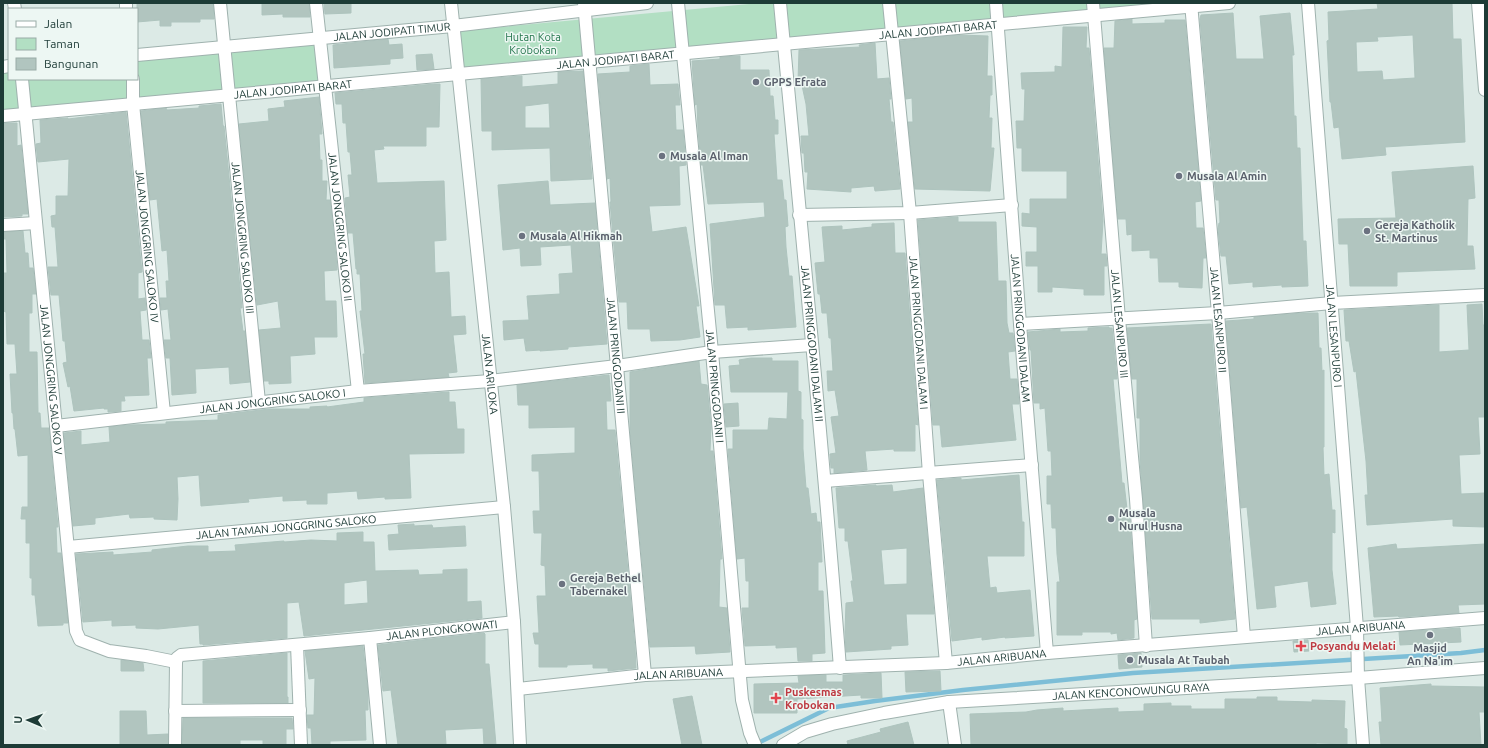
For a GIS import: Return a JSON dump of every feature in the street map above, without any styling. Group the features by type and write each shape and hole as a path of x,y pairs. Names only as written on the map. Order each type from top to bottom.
{"street":[{"name":"JALAN JONGGRING SALOKO III","path":"220,3 260,402"},
{"name":"JALAN JONGGRING SALOKO II","path":"316,3 358,391"},
{"name":"JALAN ARILOKA","path":"451,3 504,507 514,622 520,745"},
{"name":"JALAN JODIPATI TIMUR","path":"138,55 453,26 585,6 647,3"},
{"name":"JALAN PRINGGODANI I","path":"678,3 712,352 742,700 750,733 755,745"},
{"name":"JALAN PRINGGODANI DALAM II","path":"780,3 825,481 840,668"},
{"name":"JALAN PRINGGODANI DALAM I","path":"889,3 910,213 929,474 946,663"},
{"name":"JALAN PRINGGODANI DALAM","path":"996,3 1047,653"},
{"name":"JALAN LESANPURO III","path":"1093,3 1135,492 1146,646"},
{"name":"JALAN JODIPATI BARAT","path":"3,116 1191,5 1229,3"},
{"name":"JALAN LESANPURO I","path":"1308,3 1357,628 1358,674 1364,745"},
{"path":"1478,3 1485,90"},
{"name":"JALAN LESANPURO II","path":"1191,5 1244,637"},
{"name":"JALAN PRINGGODANI II","path":"585,6 645,675"},
{"name":"JALAN JONGGRING SALOKO IV","path":"133,80 133,104 164,413"},
{"name":"JALAN JONGGRING SALOKO V","path":"22,84 76,631 80,640 108,651 176,662"},
{"path":"799,215 910,213 1012,205"},
{"path":"3,225 36,223"},
{"path":"1020,324 1218,313 1332,303 1485,295"},
{"name":"JALAN JONGGRING SALOKO I","path":"56,426 358,391 490,381 617,366 712,352 812,345"},
{"path":"825,481 1032,465"},
{"name":"JALAN TAMAN JONGGRING SALOKO","path":"68,547 504,507"},
{"name":"JALAN ARIBUANA","path":"518,689 645,675 946,663 1047,653 1485,618"},
{"name":"JALAN PLONGKOWATI","path":"176,662 177,658 181,655 370,638 514,622"},
{"path":"370,638 380,745"},
{"path":"296,645 301,745"},
{"path":"175,745 176,662"},
{"name":"JALAN KENCONOWUNGU RAYA","path":"783,745 805,732 832,724 884,713 949,702 1358,674 1485,668"},
{"path":"949,702 955,745"},
{"path":"175,711 300,710"}],"green space":[{"name":"Hutan Kota Krobokan","path":"760,3 1186,3 461,69 458,31"},
{"path":"316,44 320,81 3,110 3,73 8,73 8,80 138,80 138,61"}],"building":[{"path":"137,3 213,3 214,19 200,19 200,22 171,22 171,26 160,26 160,20 138,22"},
{"path":"262,3 309,3 310,17 283,17 283,14 262,15"},
{"path":"324,3 351,3 351,13 325,14"},
{"path":"1377,3 1452,3 1453,39 1461,39 1465,142 1385,147 1386,155 1342,159 1339,127 1334,128 1330,102 1327,41 1329,40 1328,12 1378,9","holes":["1413,35 1415,78 1383,80 1382,71 1357,72 1356,42 1378,41 1377,37"]},
{"path":"1233,13 1236,59 1264,59 1260,16 1290,13 1294,55 1292,55 1294,116 1296,116 1297,148 1300,148 1303,241 1306,241 1308,286 1282,287 1282,285 1253,287 1253,282 1229,284 1226,256 1221,256 1218,229 1220,223 1219,200 1216,200 1200,19 1201,15"},
{"path":"1132,19 1132,24 1165,23 1165,20 1185,20 1201,201 1195,202 1196,228 1203,228 1206,258 1203,258 1202,288 1179,287 1179,282 1159,282 1158,258 1150,258 1150,250 1132,251 1132,234 1127,235 1126,219 1118,219 1104,48 1114,48 1115,21"},
{"path":"1063,27 1087,27 1086,48 1089,48 1103,221 1101,254 1106,254 1107,266 1104,266 1104,295 1084,295 1084,289 1052,287 1052,292 1038,292 1038,266 1026,266 1026,252 1037,252 1037,227 1022,226 1022,213 1030,214 1030,199 1067,199 1067,171 1022,171 1022,148 1017,148 1016,121 1024,121 1025,89 1022,89 1021,73 1055,72 1055,66 1062,67"},
{"path":"959,35 988,36 987,76 992,76 992,95 990,95 989,118 992,118 991,148 994,148 990,191 915,189 908,122 913,122 912,98 906,99 900,41"},
{"path":"388,39 389,45 402,44 403,58 390,59 390,64 334,68 333,45"},
{"path":"875,43 877,79 889,78 891,122 893,122 900,189 875,191 874,186 851,188 851,192 807,189 808,172 805,172 801,136 809,136 806,104 801,81 798,81 799,50 860,47 859,45"},
{"path":"432,54 434,69 417,70 416,55"},
{"path":"740,56 740,70 769,70 770,96 773,96 775,120 778,120 778,134 774,134 777,180 782,180 784,200 786,200 788,226 785,227 786,247 789,276 792,276 796,327 748,330 748,327 727,328 725,305 715,305 710,224 765,217 764,202 708,204 703,165 701,165 697,104 695,105 692,61"},
{"path":"649,64 650,85 678,84 680,105 675,105 676,130 683,130 686,165 679,166 680,205 649,206 652,232 686,227 699,306 696,306 700,337 680,340 651,341 650,329 628,329 627,302 619,302 610,202 610,178 607,179 598,74 630,72 630,66"},
{"path":"583,71 592,179 551,181 550,148 492,150 492,131 482,131 481,79 522,76 522,87 558,84 558,72","holes":["549,103 550,128 525,128 525,106"]},
{"path":"440,84 439,127 426,127 426,146 383,146 384,149 374,150 377,183 444,181 446,240 434,241 435,273 449,272 451,317 465,316 466,334 453,335 457,372 448,373 449,377 365,383 363,354 365,354 360,311 362,311 360,274 357,274 356,269 353,233 348,233 345,198 350,197 348,175 352,175 350,152 348,152 346,123 343,123 342,104 336,104 335,93"},
{"path":"319,97 322,134 319,134 320,160 322,160 322,181 327,181 326,200 330,200 337,267 337,270 324,271 325,301 336,301 337,337 314,337 315,354 290,356 291,383 269,384 269,381 264,381 259,330 281,328 278,301 257,305 239,124 269,121 268,109 285,107 284,101"},
{"path":"221,104 242,308 240,308 243,331 245,331 250,382 230,384 229,367 195,369 196,393 172,395 170,358 166,358 164,340 171,340 168,309 161,310 160,298 167,298 166,281 169,281 167,250 162,251 157,199 150,200 141,111 166,108 167,110 199,108 199,106"},
{"path":"126,112 142,272 138,273 138,299 145,298 146,310 140,311 142,340 149,340 151,358 147,358 149,395 124,396 125,401 121,401 121,411 108,412 108,409 104,408 74,411 70,386 68,387 63,363 67,362 65,341 63,341 59,295 51,295 48,267 58,267 55,227 52,227 51,216 56,215 56,196 68,196 69,159 38,162 36,144 41,143 40,120 68,119"},
{"path":"3,123 17,123 17,146 21,145 28,214 22,214 22,216 3,217"},
{"path":"1473,166 1475,198 1468,199 1467,246 1473,246 1475,269 1397,272 1397,286 1350,286 1348,244 1339,244 1338,219 1396,218 1392,172"},
{"path":"548,181 550,205 595,203 607,344 568,347 568,349 526,351 524,338 504,340 503,321 529,320 527,296 560,294 559,274 573,273 571,245 540,247 541,265 521,266 520,248 503,250 498,185"},
{"path":"958,217 958,222 996,222 998,281 1006,281 1007,323 1009,333 1013,333 1015,351 1008,352 1010,379 1017,379 1019,404 1012,404 1016,440 942,447 940,425 933,425 918,220"},
{"path":"894,223 895,253 905,253 918,425 915,424 915,451 894,451 894,449 865,451 867,470 834,473 834,468 831,468 830,454 836,453 831,417 839,416 835,390 828,391 827,371 833,371 831,338 829,338 827,313 822,313 820,294 818,294 815,263 825,262 822,227 842,226 842,230 872,227 872,224"},
{"path":"23,231 25,253 28,253 29,268 33,268 36,294 32,294 32,313 29,313 29,352 37,352 38,413 40,413 41,428 49,428 58,527 56,527 57,553 61,553 68,623 63,623 63,625 38,626 35,595 32,595 32,578 30,578 30,543 26,543 26,519 21,519 22,507 28,507 28,455 18,456 12,413 10,374 17,374 15,344 7,344 6,312 3,311 3,273 7,273 6,239 3,239 3,232"},
{"path":"1482,304 1483,325 1485,325 1485,417 1478,417 1480,454 1459,455 1461,494 1485,493 1485,527 1453,526 1453,519 1367,525 1365,495 1368,495 1366,461 1356,371 1354,372 1349,341 1346,341 1344,310 1439,305 1439,352 1469,350 1467,305"},
{"path":"1303,313 1318,313 1319,348 1321,348 1322,371 1324,370 1324,475 1329,474 1332,510 1335,510 1335,533 1332,532 1332,570 1336,604 1311,607 1308,581 1274,586 1276,607 1257,609 1247,507 1241,508 1226,321"},
{"path":"1211,324 1235,619 1200,623 1200,619 1152,619 1140,460 1140,418 1137,418 1137,379 1132,379 1127,328"},
{"path":"1088,328 1112,328 1117,379 1113,379 1122,483 1124,483 1127,509 1129,509 1137,619 1134,620 1134,638 1118,640 1117,633 1111,634 1111,632 1082,632 1082,635 1057,635 1057,582 1060,582 1056,528 1052,528 1051,504 1047,504 1047,476 1052,476 1051,451 1048,451 1045,408 1040,409 1040,403 1034,403 1031,350 1028,332 1060,329 1060,332 1088,331"},
{"path":"751,358 772,358 772,361 798,361 798,391 801,392 801,419 803,420 803,449 806,488 808,488 811,514 816,513 817,522 820,522 822,562 818,562 818,591 823,591 825,653 812,654 812,661 798,661 797,647 776,648 776,645 745,646 742,608 749,608 749,581 746,581 745,558 737,559 728,449 733,449 733,430 768,430 769,418 787,419 788,392 731,392 729,366 740,365 739,360"},
{"path":"699,361 701,384 707,385 711,428 710,451 713,451 722,559 720,559 719,607 727,608 730,652 696,654 695,646 650,647 630,430 630,372"},
{"path":"609,375 611,401 606,401 607,430 615,430 636,668 608,671 608,668 593,668 593,664 567,665 567,667 539,667 539,644 535,644 533,633 539,633 537,596 546,596 545,566 541,565 542,533 534,533 533,511 540,511 539,471 532,471 532,455 575,453 575,427 529,428 529,405 518,405 517,385"},
{"path":"449,392 449,402 455,402 457,429 464,429 464,453 409,454 411,498 385,499 385,497 358,499 357,491 327,493 327,504 307,504 307,500 283,501 283,496 248,499 249,502 201,506 199,475 177,477 177,520 154,519 154,517 130,518 129,514 95,518 95,524 73,526 64,433 81,431 81,445 110,442 109,427 166,424 166,422 218,420 218,415 269,409 310,409 310,407 327,407 364,402 364,398"},
{"path":"738,403 739,426 726,427 724,404"},
{"path":"1019,475 1022,522 1024,522 1024,556 987,556 990,588 996,587 997,593 1030,590 1034,636 1005,637 982,640 982,637 952,641 937,480 961,478 961,480"},
{"path":"892,485 893,492 923,488 934,614 906,614 908,645 891,646 891,649 846,652 846,603 854,602 851,581 853,581 848,541 845,541 845,528 839,528 836,488","holes":["907,548 907,584 884,585 881,550"]},
{"path":"414,524 414,526 432,525 433,528 465,526 466,546 389,550 388,535 399,534 398,525"},
{"path":"363,532 363,542 374,542 375,571 418,570 419,575 443,574 443,570 467,569 467,602 481,601 482,618 304,636 299,602 287,603 287,638 203,645 200,644 199,625 158,629 136,628 136,625 112,626 112,620 83,622 76,554 113,552 113,555 152,552 152,550 188,546 208,546 208,552 236,551 235,545 284,541 337,541 337,533","holes":["367,580 368,603 344,605 344,583"]},
{"path":"1396,544 1397,549 1485,544 1485,604 1458,605 1459,613 1374,617 1368,548"},
{"name":"Masjid An Na'im","path":"1460,628 1461,642 1400,645 1399,632"},
{"path":"484,633 485,664 489,664 496,745 484,745 483,728 445,730 446,744 398,745 391,690 383,691 378,645"},
{"name":"Posyandu Melati","path":"1308,640 1309,651 1294,652 1293,641"},
{"path":"363,646 368,693 368,710 365,710 366,740 330,741 330,745 312,745 311,728 308,728 307,715 314,715 315,678 309,679 305,651"},
{"path":"287,653 288,703 203,703 203,661"},
{"name":"Musala At Taubah","path":"1141,653 1142,667 1119,669 1118,655"},
{"path":"121,660 143,663 144,671 121,671"},
{"path":"940,671 941,691 906,692 905,672"},
{"path":"881,673 882,698 861,698 861,695 797,699 797,713 754,713 754,684 799,683 798,676 826,675 826,682 843,682 843,675"},
{"path":"1431,684 1431,686 1485,687 1485,712 1479,712 1481,745 1381,745 1379,722 1382,722 1380,688"},
{"path":"692,696 702,745 682,745 673,699"},
{"path":"1257,697 1277,697 1277,701 1345,701 1344,728 1347,729 1347,744 971,745 970,714 1026,712 1063,708 1063,711 1118,708 1118,712 1144,711 1144,704 1171,703 1171,706 1191,706 1191,709 1225,709 1225,699 1257,699"},
{"path":"120,711 146,711 147,735 168,734 168,745 120,745"},
{"path":"183,718 292,718 293,729 286,729 286,745 263,745 263,740 240,740 240,745 182,745"},
{"path":"908,722 914,745 848,745 847,741 881,732 880,729"}],"waterway":[{"path":"756,744 829,708 875,701 963,690 1133,673 1461,653 1485,650"}],"place":[{"name":"GPPS Efrata","path":"756,82"},
{"name":"Musala Al Iman","path":"662,156"},
{"name":"Musala Al Amin","path":"1179,176"},
{"name":"Gereja Katholik St. Martinus","path":"1367,231"},
{"name":"Musala Al Hikmah","path":"522,236"},
{"name":"Musala Nurul Husna","path":"1111,519"},
{"name":"Gereja Bethel Tabernakel","path":"562,584"},
{"name":"Masjid An Na'im","path":"1430,635"},
{"name":"Posyandu Melati","path":"1301,646"},
{"name":"Musala At Taubah","path":"1130,660"},
{"name":"Puskesmas Krobokan","path":"776,698"}]}
